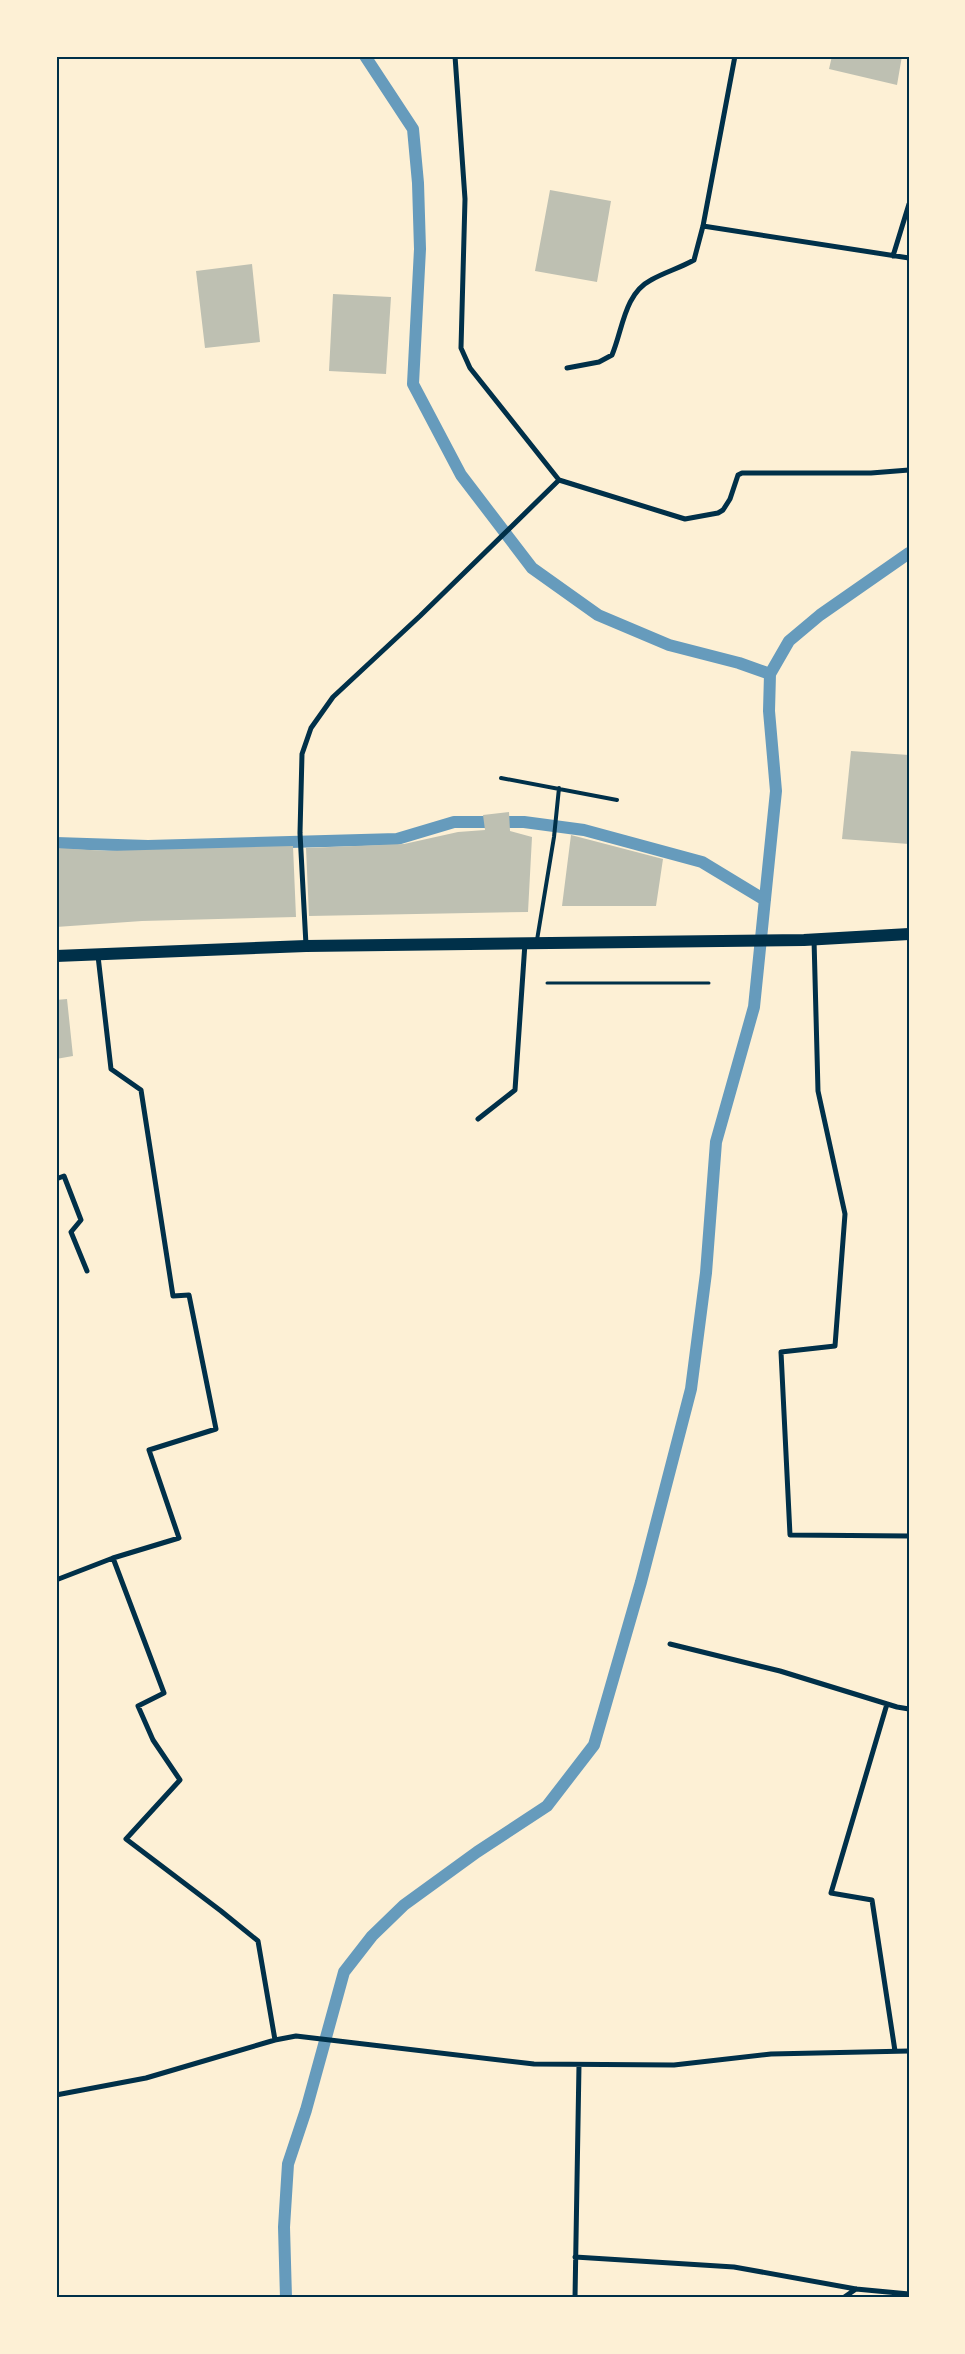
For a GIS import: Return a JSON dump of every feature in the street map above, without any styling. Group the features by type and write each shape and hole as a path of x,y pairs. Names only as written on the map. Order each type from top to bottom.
{"main road":[{"path":"56,956 306,946 809,939 909,934"}],"street":[{"path":"455,56 465,199 461,348 470,368 559,480 685,519 718,514 723,510 730,499 738,475 742,473 871,473 909,470"},
{"path":"567,368 599,362 612,355 628,304 637,288 694,260 703,226 735,56"},
{"path":"893,256 909,204"},
{"path":"703,226 909,258"},
{"path":"306,946 300,849 302,754 312,728 332,697 525,515 559,480"},
{"path":"809,939 818,1091 845,1214 835,1346 781,1352 790,1535 909,1536"},
{"path":"478,1119 515,1090 523,983 535,943"},
{"path":"56,1580 113,1558 180,1538 149,1450 216,1429 189,1296 173,1296 141,1090 111,1069 97,953"},
{"path":"56,1178 64,1176 81,1220 71,1232 87,1271"},
{"path":"113,1558 164,1693 138,1706 153,1740 180,1780 126,1839 222,1910 258,1941 275,2040"},
{"path":"670,1644 780,1671 909,1709"},
{"path":"887,1704 831,1893 872,1900 896,2051"},
{"path":"56,2094 146,2078 275,2040 296,2036 534,2064 674,2065 771,2054 909,2051"},
{"path":"575,2298 579,2065"},
{"path":"575,2257 734,2267 856,2289 909,2294"},
{"path":"843,2298 856,2289"}],"lane":[{"path":"501,778 617,800"},
{"path":"535,943 554,837 558,788"}],"path":[{"path":"523,983 708,983"}],"building":[{"path":"832,56 902,56 897,85 829,69"},
{"path":"550,190 611,201 597,282 535,271"},
{"path":"252,264 260,342 205,348 196,271"},
{"path":"333,294 391,297 386,374 329,371"},
{"path":"851,751 909,755 909,844 842,839"},
{"path":"509,812 510,831 532,837 528,912 309,916 306,848 404,844 458,832 485,830 483,815"},
{"path":"571,835 663,859 656,906 562,906"},
{"path":"293,846 296,917 142,921 56,927 56,848 108,851"},
{"path":"67,999 73,1056 56,1059 56,1000"}],"waterway":[{"path":"365,56 413,129 418,183 420,249 413,384 461,475 532,568 598,615 669,645 739,663 770,674"},
{"path":"286,2298 284,2227 288,2164 306,2110 344,1972 372,1936 404,1905 477,1852 547,1806 594,1745 641,1582 691,1389 706,1273 716,1142 754,1007 776,791 769,711 770,674 789,641 820,615 909,553"},
{"path":"56,843 148,846 397,839 454,822 524,822 584,830 702,862 765,900"}]}
